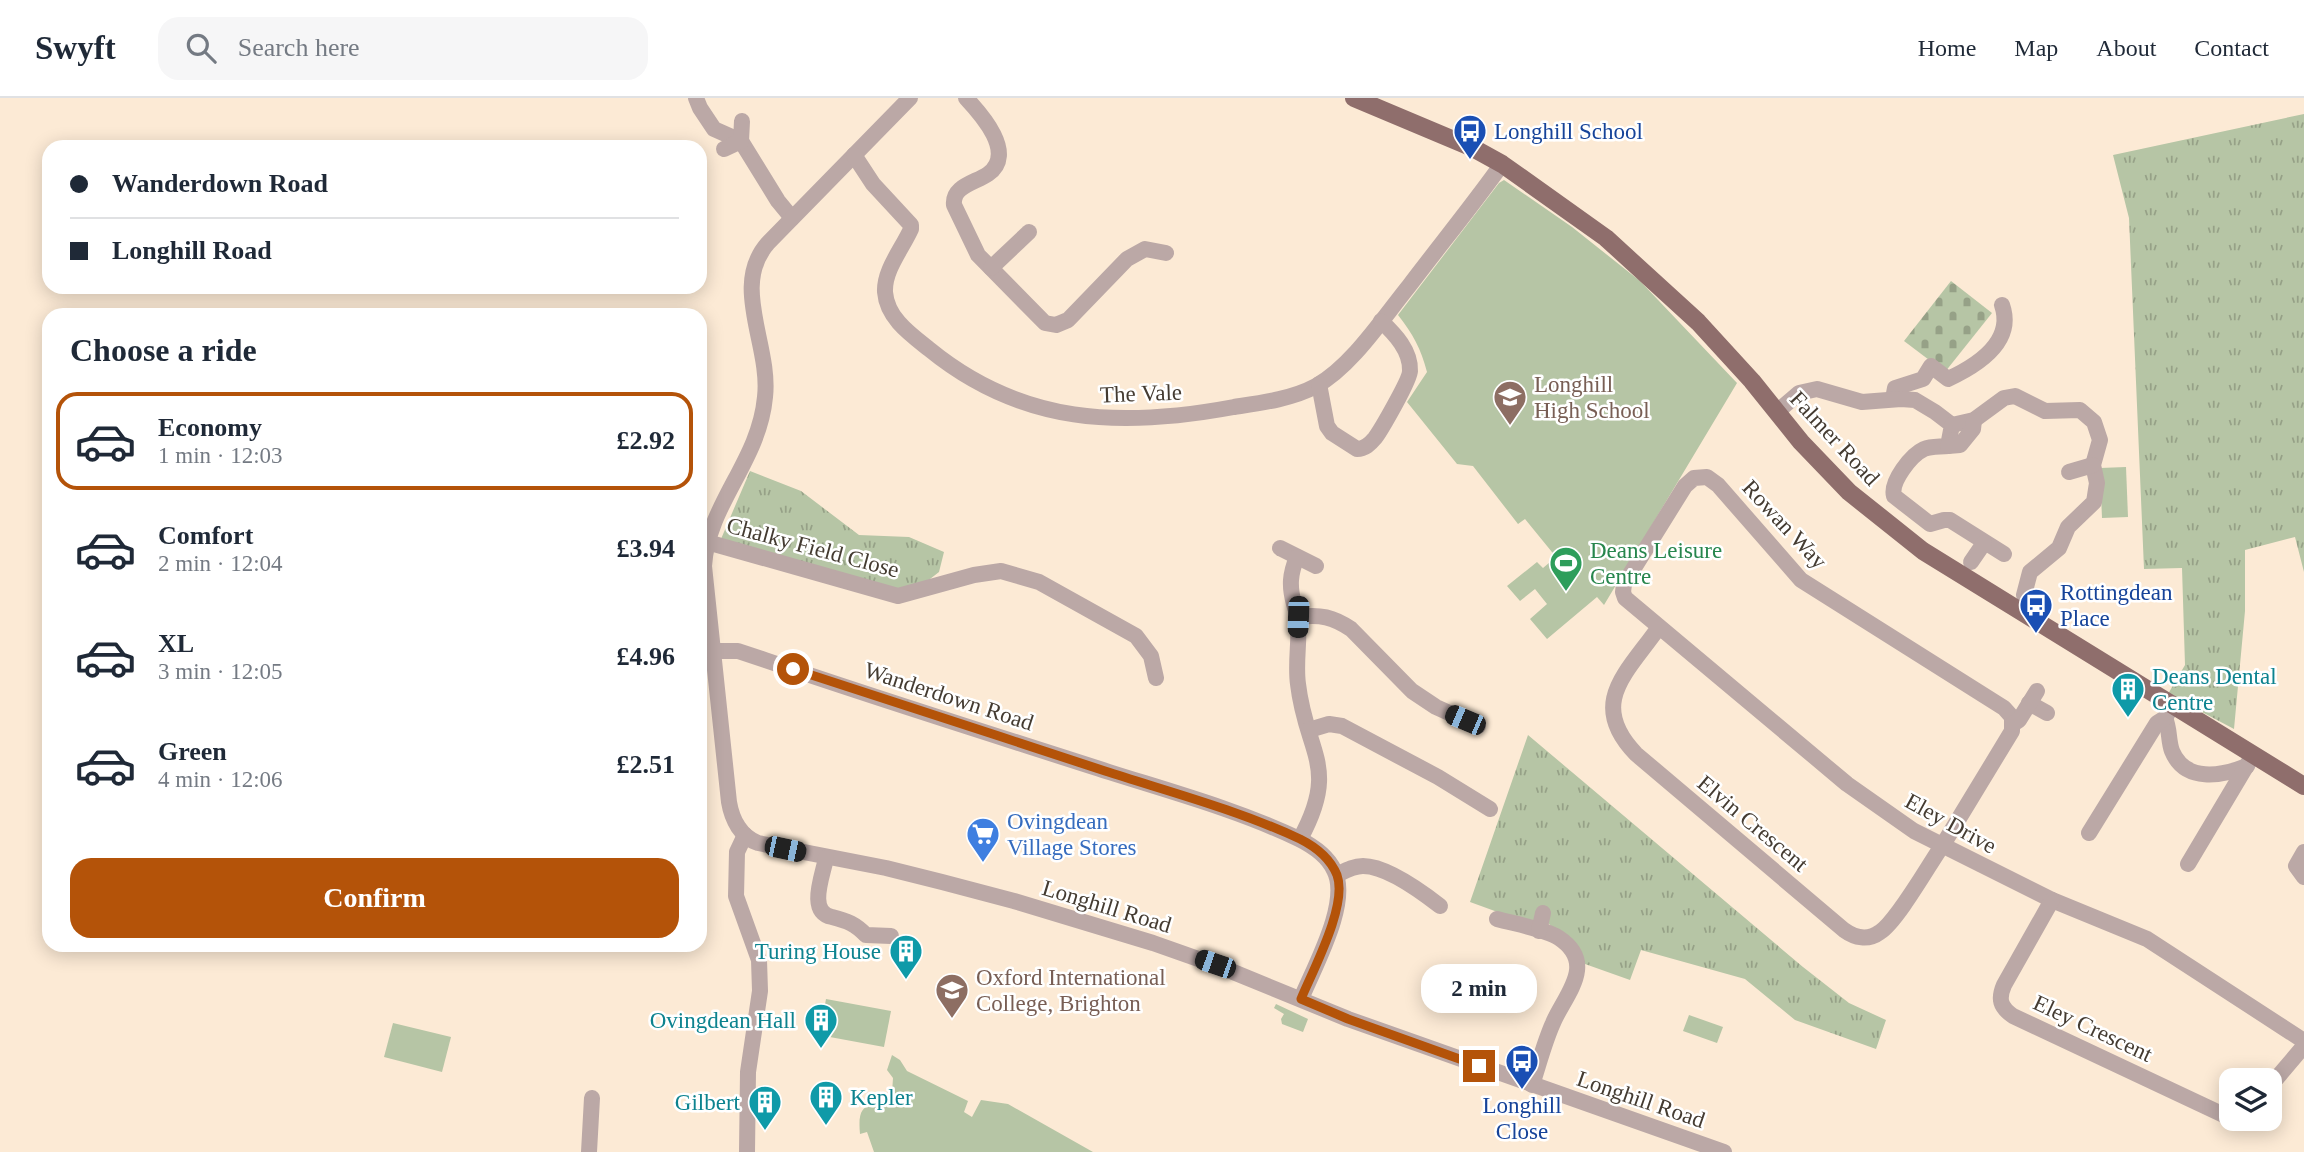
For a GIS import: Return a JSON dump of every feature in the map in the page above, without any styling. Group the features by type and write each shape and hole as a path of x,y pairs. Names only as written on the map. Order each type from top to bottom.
{"main road":[{"name":"Falmer Road","path":"1354,98 1473,148 1502,164 1606,238 1668,293 1725,351 1827,471 1897,533 2168,712 2250,760 2304,786"}],"street":[{"path":"696,98 714,129 741,141 778,201 792,218"},
{"path":"707,542 718,513 754,444 765,399 764,356 750,295 752,273 763,248 910,98"},
{"path":"966,98 995,138 998,159 989,174 956,192 954,205 978,256 1045,323 1056,325 1068,320 1127,259 1145,249 1166,253"},
{"path":"741,141 742,121"},
{"path":"724,149 741,141"},
{"name":"The Vale","path":"854,155 873,184 911,225 887,276 885,291 890,311 908,331 943,361 987,387 1020,402 1082,417 1141,419 1174,417 1244,406 1297,394 1319,384 1347,360 1381,321 1502,164"},
{"path":"991,268 1029,232"},
{"path":"1893,399 1897,386 1923,379 1926,362 1948,379 1982,360 1992,349 2002,329 2005,313 2002,305"},
{"path":"1319,384 1325,422 1329,429 1357,449 1363,449 1376,437 1410,372 1403,346 1381,321"},
{"path":"1777,412 1802,391 1817,389 1852,401 1915,400 1952,425"},
{"path":"1952,425 1974,420 2009,396 2021,397 2045,411 2080,410 2091,419 2098,430 2100,447 2092,465 2097,492 2093,505 2068,527 2059,548 2030,572 2024,595"},
{"path":"1974,420 1973,429 1960,445 1926,448 1918,453 1895,482 1893,495 1930,524 1950,520 2004,554"},
{"path":"1948,446 1952,425"},
{"path":"2069,472 2092,465"},
{"name":"Rowan Way","path":"1625,582 1689,481 1698,476 1707,477 1718,485 1801,580 2004,708 2010,714 2013,724"},
{"name":"Chalky Field Close","path":"707,542 898,596 974,575 1001,571 1039,582 1136,636 1151,656 1156,678"},
{"path":"1971,562 1984,543"},
{"path":"1280,548 1316,566"},
{"path":"1297,557 1290,582 1298,617 1297,681 1301,708 1319,765 1320,781 1316,804 1300,839"},
{"name":"Eley Drive","path":"1625,582 1622,590 1625,598 1847,784 1897,820 1941,847 2052,901 2147,939 2304,1041"},
{"path":"707,602 729,802 733,818 745,835 737,852 736,896 759,960 760,990 748,1072 747,1152"},
{"path":"1298,617 1321,615 1340,622 1351,629 1412,691 1436,707 1472,717"},
{"name":"Elvin Crescent","path":"1659,627 1616,691 1613,715 1619,735 1636,754 1844,930 1861,937 1873,936 1882,930 1941,847"},
{"name":"Wanderdown Road","path":"711,651 738,651 1175,785 1300,839 1321,852 1337,874"},
{"path":"1941,847 2011,734 2013,724 2019,720 2033,697 2047,713"},
{"path":"2168,712 2173,752 2190,770 2202,775 2216,775 2250,760"},
{"path":"2090,833 2157,723 2168,712"},
{"path":"1309,730 1329,724 1342,726 1466,784 1490,809"},
{"path":"2188,864 2250,760"},
{"name":"Longhill Road","path":"745,835 758,843 886,868 1061,915 1222,967 1348,1019 1724,1152"},
{"path":"2304,852 2296,866 2304,877"},
{"path":"826,858 818,899 819,908 826,915 850,922 864,941 891,936"},
{"path":"1301,999 1338,908 1340,894 1337,874 1359,866 1377,868 1425,894 1440,906"},
{"name":"Eley Crescent","path":"2052,901 2004,985 2000,999 2004,1009 2219,1113"},
{"path":"1539,931 1543,914"},
{"path":"1497,919 1556,936 1570,949 1576,961 1577,976 1570,995 1553,1022 1532,1085"},
{"path":"2282,1072 2304,1046"},
{"path":"589,1152 592,1098"}],"green space":[{"path":"2304,114 2304,572 2295,537 2245,550 2245,611 2234,729 2168,694 2185,665 2182,568 2144,569 2129,218 2113,155"},
{"name":"Longhill High School","path":"1504,180 1572,227 1640,281 1737,383 1604,605 1597,597 1547,639 1530,619 1547,604 1535,589 1520,601 1507,586 1537,562 1543,568 1556,557 1525,519 1518,524 1473,466 1457,464 1407,402 1427,372 1416,342 1398,315"},
{"path":"1951,281 1992,313 1945,372 1904,341"},
{"path":"2126,467 2128,517 2102,518 2100,468"},
{"path":"750,471 801,491 859,535 909,537 944,552 939,572 921,586 891,589 721,539"},
{"path":"1528,735 1803,967 1849,1003 1886,1020 1876,1049 1795,1020 1745,979 1641,950 1630,980 1585,964 1581,954 1548,923 1525,922 1470,902"},
{"path":"826,999 891,1011 884,1047 819,1035"},
{"path":"1276,1004 1308,1019 1303,1032 1282,1024 1284,1014 1274,1008"},
{"path":"1689,1015 1723,1027 1717,1043 1683,1031"},
{"path":"393,1023 451,1037 442,1072 384,1057"},
{"path":"892,1055 900,1060 907,1071 968,1101 964,1112 972,1117 981,1100 1008,1104 1093,1152 874,1152 867,1132 860,1134 861,1113 892,1093 893,1078 887,1070"}],"place":[{"name":"Longhill School","path":"1470,161"},
{"name":"Longhill High School","path":"1510,427"},
{"name":"Deans Leisure Centre","path":"1566,593"},
{"name":"Rottingdean Place","path":"2036,635"},
{"name":"Deans Dental Centre","path":"2128,719"},
{"name":"Ovingdean Village Stores","path":"983,864"},
{"name":"Turing House","path":"906,981"},
{"name":"Oxford International College, Brighton","path":"952,1020"},
{"name":"Ovingdean Hall","path":"821,1050"},
{"name":"Longhill Close","path":"1522,1091"},
{"name":"Kepler","path":"826,1127"},
{"name":"Gilbert","path":"765,1132"}],"route":[{"path":"793,669 1191,798 1264,824 1309,844 1321,852 1333,867 1340,894 1336,913 1301,999 1348,1019 1479,1066"}]}
